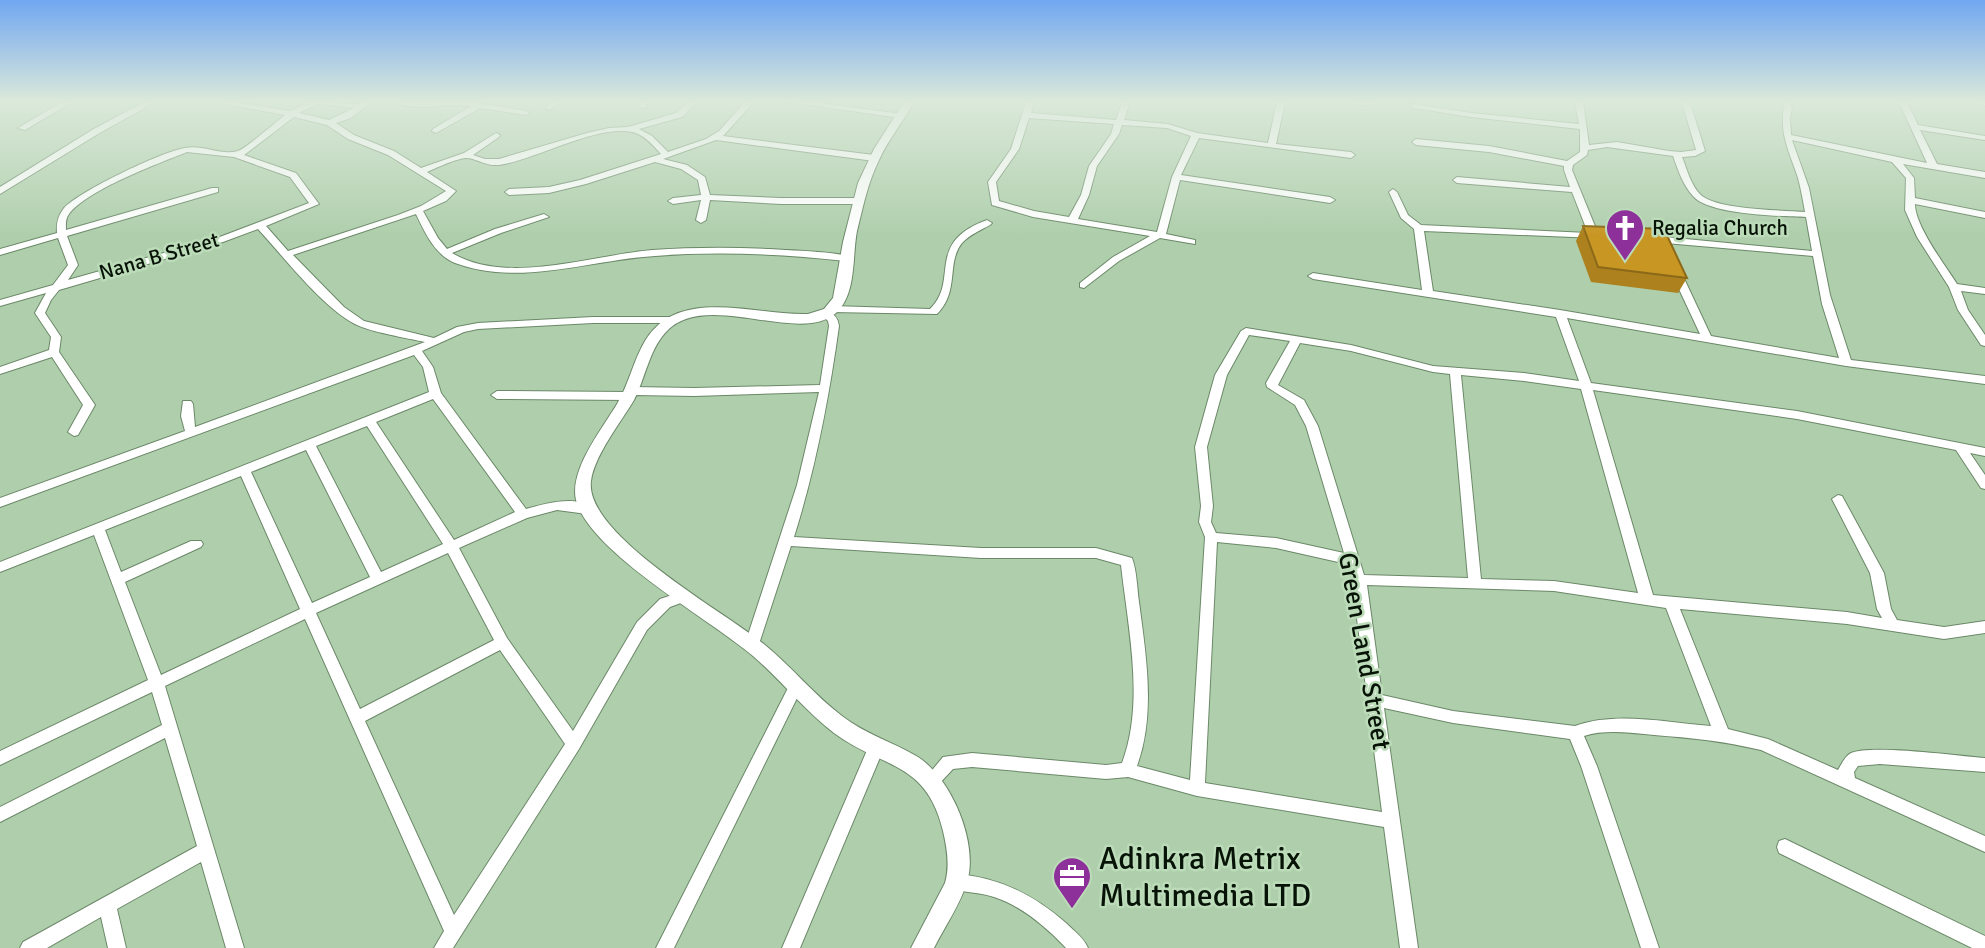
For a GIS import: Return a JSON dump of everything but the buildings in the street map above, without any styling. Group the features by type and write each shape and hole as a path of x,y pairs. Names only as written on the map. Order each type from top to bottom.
{"street":[{"path":"0,191 72,146"},
{"path":"74,432 89,405 54,352 57,337 40,313 48,295 69,274 73,265 62,233 62,218 73,204 106,185 169,156 197,148 236,155 253,146"},
{"path":"285,255 418,210 446,198 452,191 374,146"},
{"path":"420,171 467,155 480,146"},
{"path":"467,155 484,162 500,162 555,146"},
{"path":"658,146 666,155"},
{"path":"509,192 549,190 692,146"},
{"path":"782,146 874,158"},
{"path":"829,311 839,297 858,201 874,158 882,146"},
{"path":"1017,146 992,182 992,199 1003,207 1192,242"},
{"path":"1073,219 1085,195 1093,166 1107,146"},
{"path":"1084,285 1116,259 1163,232 1176,177 1191,146"},
{"path":"1273,146 1351,155"},
{"path":"1460,146 1569,164 1584,153 1585,148 1595,146"},
{"path":"1625,146 1676,153 1701,151 1700,146"},
{"path":"1788,146 1802,176 1825,296 1846,363"},
{"path":"1832,146 1985,175"},
{"path":"1924,146 1933,166"},
{"path":"1676,153 1694,193 1705,202 1731,208 1811,215"},
{"name":"Nana B Street","path":"0,303 156,259 259,225 314,202 293,175 254,159 236,155"},
{"path":"653,159 695,173 702,179 706,197 701,220"},
{"path":"1895,160 1910,178 1909,200 1922,237 1954,287 1963,310 1985,342"},
{"path":"1569,164 1575,190 1594,236"},
{"path":"1176,177 1330,201"},
{"path":"1457,180 1575,190"},
{"path":"0,251 215,190"},
{"path":"1393,192 1404,216 1419,228 1606,237"},
{"path":"673,201 706,197 858,201"},
{"path":"1909,200 1985,215"},
{"path":"418,210 445,253 481,267 503,270 650,253 786,253 846,258"},
{"path":"445,253 498,231 544,217"},
{"path":"0,503 416,350 461,329 580,320 674,320 707,311 791,318 829,311 935,311 944,295 954,249 959,241 987,223"},
{"path":"259,225 285,255 340,309 360,323 434,341"},
{"path":"1419,228 1428,295"},
{"path":"1640,238 1817,254"},
{"path":"1661,239 1667,251"},
{"path":"1673,264 1707,338"},
{"path":"1313,276 1560,313 1846,363 1985,380"},
{"path":"1954,287 1985,291"},
{"path":"752,644 788,541 816,445 834,326 829,311"},
{"path":"1560,313 1586,385 1647,599"},
{"path":"674,320 653,339 630,394 583,482 581,491 587,509 615,543 752,644 795,688 844,729 908,763 932,780 941,793 951,822 959,869 956,882 922,948"},
{"path":"1198,789 1211,537 1205,522 1207,506 1201,447 1221,375 1246,331 1296,340 1314,340 1419,366 1586,385 1797,415 1985,452"},
{"name":"Green Land Street","path":"1296,340 1272,383 1273,387 1300,403 1312,426 1359,580 1409,948"},
{"path":"416,350 428,368 435,394 523,514"},
{"path":"0,370 54,352"},
{"path":"1455,371 1475,582"},
{"path":"497,395 694,393 825,388"},
{"path":"0,568 435,394"},
{"path":"187,404 191,433"},
{"path":"369,419 451,546 502,642 574,744"},
{"path":"309,443 378,579"},
{"path":"1960,447 1985,485"},
{"path":"245,471 453,932"},
{"path":"1838,499 1877,573 1884,609 1893,625"},
{"path":"0,758 309,611 523,514 557,505 587,509"},
{"path":"98,529 157,684 204,851 235,948"},
{"path":"1211,537 1288,545 1353,559"},
{"path":"788,541 981,553 1096,553 1127,562 1140,683 1137,752 1128,769"},
{"path":"117,580 196,544"},
{"path":"1359,580 1554,586 1671,603 1834,616 1944,633 1985,627"},
{"path":"443,948 574,744 642,626 665,603 684,596"},
{"path":"1671,603 1723,734"},
{"path":"357,718 502,642"},
{"path":"666,948 795,688"},
{"path":"1374,700 1453,717 1575,733 1589,727 1619,725 1723,734 1763,744 1985,844"},
{"path":"0,814 169,729"},
{"path":"1575,733 1589,766 1650,948"},
{"path":"791,948 876,748"},
{"path":"1847,782 1846,771 1854,759 1880,757 1985,765"},
{"path":"932,780 949,762 972,760 1106,772 1128,769 1198,789 1393,821"},
{"path":"1785,848 1985,945"},
{"path":"29,948 204,851"},
{"path":"956,882 978,882 1001,888 1036,908 1071,944"},
{"path":"107,905 117,948"}],"place":[{"name":"Regalia Church","path":"1625,262"},
{"name":"Adinkra Metrix Multimedia LTD","path":"1072,910"}]}
